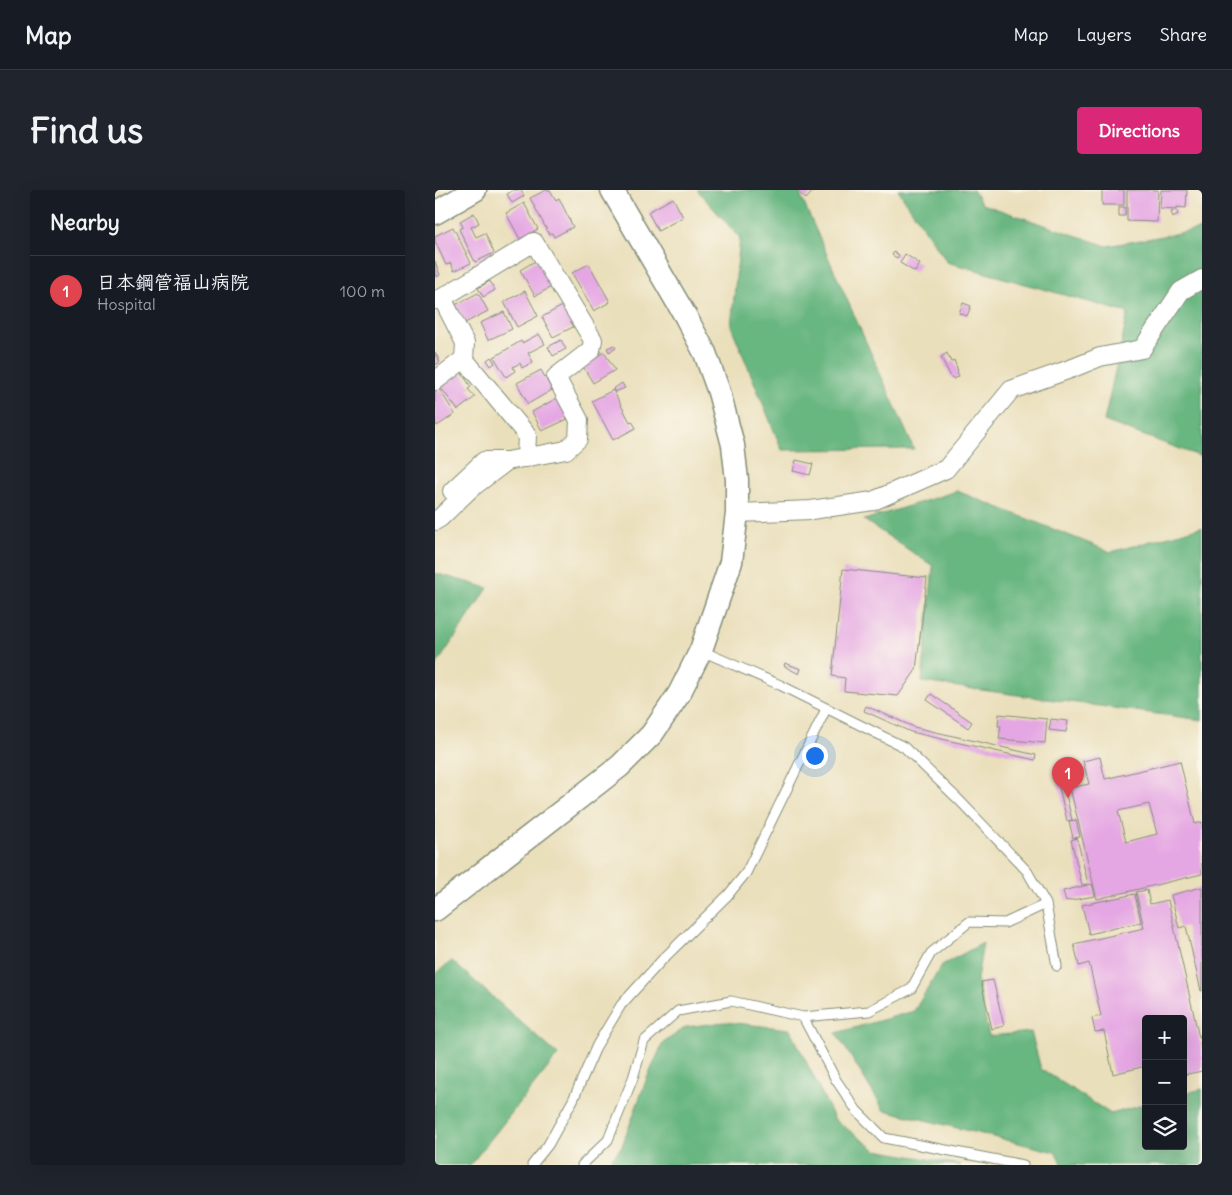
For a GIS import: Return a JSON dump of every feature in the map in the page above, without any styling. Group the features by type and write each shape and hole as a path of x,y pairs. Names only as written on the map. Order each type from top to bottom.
{"street":[{"path":"435,213 475,190"},
{"path":"435,910 621,766 652,734 679,694 701,650 731,562 737,513 737,480 733,445 719,392 705,353 686,317 612,190"},
{"path":"435,506 484,461 507,461 526,458 566,450 578,439 579,420 556,377 591,350 593,340 534,242 438,299 465,343 464,359 527,435 526,458"},
{"path":"737,513 811,510 873,501 946,469 1011,390 1100,357 1142,349 1181,291 1202,280"},
{"path":"435,380 464,359"},
{"path":"435,521 470,489 507,461"}],"lane":[{"path":"701,650 781,685 903,746 1027,871 1046,904 1057,966"},
{"path":"532,1165 548,1145 573,1100 597,1045 621,1005 662,960 728,895 746,873 826,709"},
{"path":"582,1165 608,1140 633,1078 644,1041 677,1012 731,1000 803,1017 869,1011 911,989 931,953 969,922 1005,923 1046,904"},
{"path":"803,1017 836,1080 857,1111 884,1138 1023,1165"}],"green space":[{"path":"697,190 798,190 914,449 782,450 731,326 740,238"},
{"path":"898,190 973,190 982,204 1107,246 1202,229 1202,457 1104,421 1128,313 947,262"},
{"path":"957,491 1111,552 1202,527 1202,720 922,682 933,566 864,520"},
{"path":"435,573 488,588 435,667"},
{"path":"983,943 977,979 989,1036 1031,1032 1041,1069 1111,1114 1142,1105 1142,1150 1187,1150 1187,1093 1202,1089 1202,1165 1063,1165 1055,1152 884,1110 836,1033 914,1011 942,965"},
{"path":"452,961 558,1055 470,1165 435,1165 435,974"},
{"path":"725,1022 790,1029 835,1120 876,1150 961,1165 606,1165 622,1146 647,1078 663,1043 686,1027"}],"building":[{"path":"514,190 521,190 524,196 512,203 507,194"},
{"path":"550,190 556,200 559,198 573,227 554,237 552,233 549,234 530,198"},
{"path":"796,190 814,190 806,199"},
{"path":"1102,190 1124,190 1124,205 1102,205"},
{"path":"1127,190 1158,190 1157,222 1127,221"},
{"path":"1161,190 1187,190 1186,208 1160,208"},
{"path":"673,198 683,217 658,231 648,212"},
{"path":"524,203 538,229 520,239 506,213"},
{"path":"1119,207 1125,207 1125,216 1119,216"},
{"path":"1176,210 1178,214 1173,217 1171,212"},
{"path":"474,213 479,223 471,227 476,237 485,233 494,253 475,262 459,229 463,227 460,221"},
{"path":"453,227 471,263 454,271 451,263 446,265 435,241 435,236"},
{"path":"894,252 899,255 897,258 892,255"},
{"path":"905,254 920,264 915,272 900,263"},
{"path":"537,260 555,285 535,296 520,270"},
{"path":"435,261 440,275 436,277 435,274"},
{"path":"589,264 610,302 594,311 572,273"},
{"path":"490,281 495,290 483,297 478,288"},
{"path":"525,291 538,316 517,327 504,302"},
{"path":"478,293 488,311 465,323 455,305"},
{"path":"963,303 971,306 967,316 959,313"},
{"path":"566,304 577,325 553,337 542,317"},
{"path":"504,312 512,329 488,340 480,323"},
{"path":"539,334 545,344 528,353 533,362 522,368 520,363 513,367 515,371 506,377 494,357 521,341 522,343"},
{"path":"561,340 566,349 553,356 548,347"},
{"path":"614,345 616,348 609,352 607,348"},
{"path":"435,352 440,362 435,365"},
{"path":"604,352 615,370 593,383 582,365"},
{"path":"947,353 951,362 954,360 958,371 959,376 954,379 951,377 941,357"},
{"path":"491,357 495,363 491,366 487,360"},
{"path":"541,370 552,390 528,404 517,383"},
{"path":"461,372 471,387 468,389 475,397 458,410 440,387"},
{"path":"622,383 625,388 615,392 613,389"},
{"path":"439,389 455,414 437,426 435,422 435,392"},
{"path":"613,390 630,422 632,421 636,428 613,440 592,401"},
{"path":"557,398 563,409 567,408 572,417 542,431 532,412"},
{"path":"796,460 813,464 810,475 793,471"},
{"path":"843,569 927,578 916,670 898,696 844,691 845,678 832,676"},
{"path":"785,663 801,669 799,674 784,666"},
{"path":"931,694 972,722 968,728 927,700"},
{"path":"866,706 914,727 1036,755 1035,760 911,732 864,711"},
{"path":"999,714 1047,719 1045,743 999,739 1001,726 998,726"},
{"path":"1051,719 1068,721 1066,732 1049,730"},
{"path":"1100,757 1105,779 1180,761 1195,824 1202,822 1202,874 1097,899 1070,788 1089,784 1083,761","holes":["1149,804 1157,834 1126,842 1118,811"]},
{"path":"1063,782 1072,820 1067,821 1058,783"},
{"path":"1076,820 1080,837 1073,838 1069,821"},
{"path":"1077,838 1088,884 1082,885 1071,840"},
{"path":"1092,884 1095,896 1066,901 1063,891"},
{"path":"1202,887 1201,991 1186,926 1179,928 1171,895"},
{"path":"1147,890 1150,904 1168,900 1202,1051 1202,1071 1187,1074 1187,1015 1142,1015 1142,1067 1113,1074 1104,1031 1095,1032 1092,1018 1101,1016 1089,963 1079,966 1074,944 1144,928 1136,892"},
{"path":"1135,894 1141,922 1089,934 1082,905"},
{"path":"993,980 1004,1026 992,1029 981,982"}],"place":[{"name":"日本鋼管福山病院","path":"1068,798"}]}
